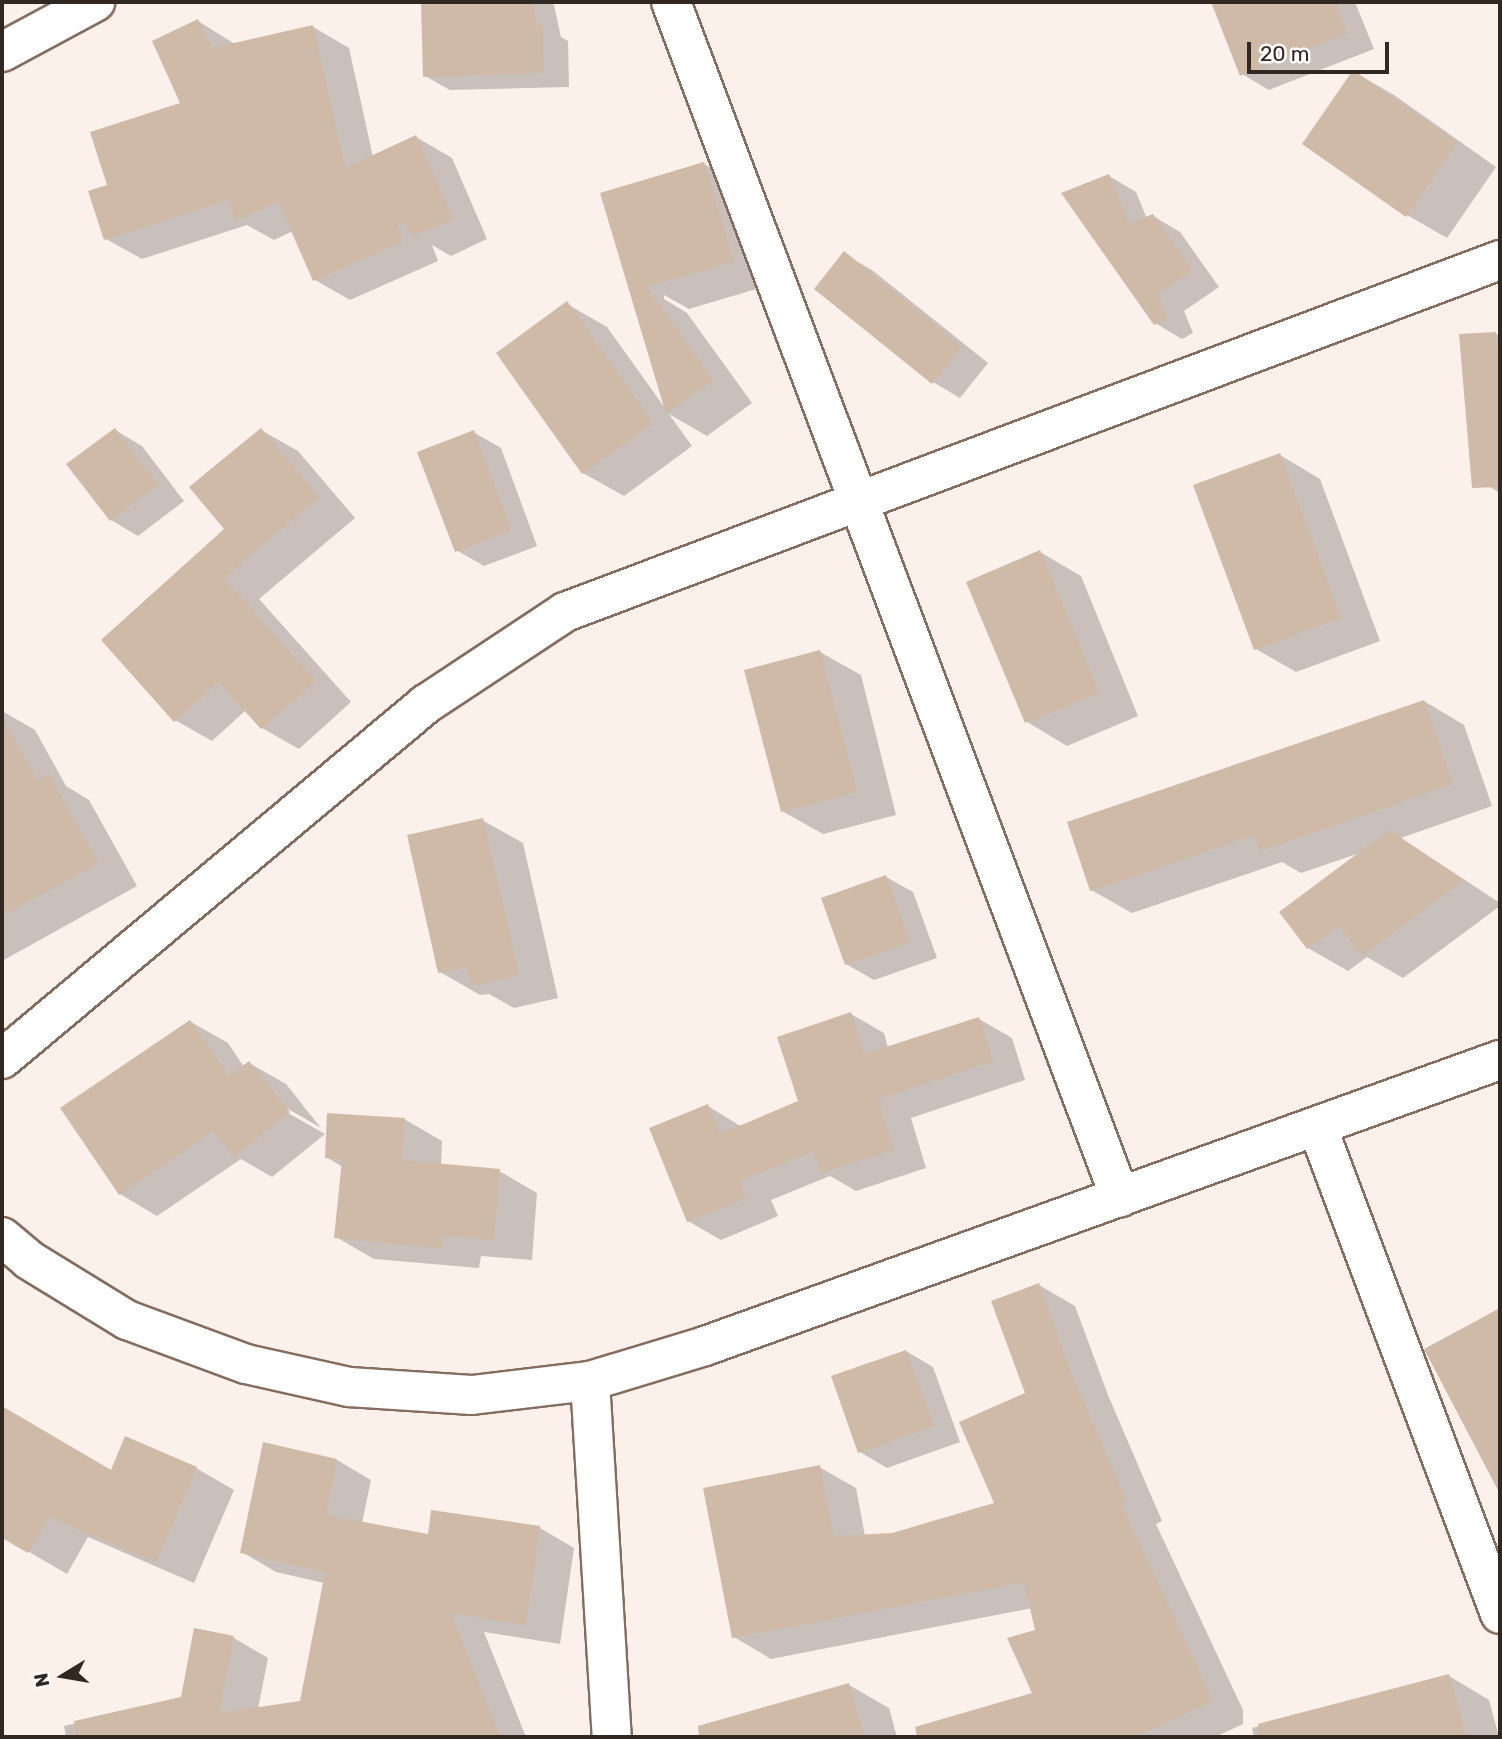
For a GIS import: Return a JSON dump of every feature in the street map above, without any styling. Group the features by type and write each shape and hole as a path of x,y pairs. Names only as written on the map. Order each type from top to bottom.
{"street":[{"path":"2,52 95,2"},
{"path":"671,2 1120,1197"},
{"path":"2,1059 426,704 565,612 1500,260"},
{"path":"2,1237 29,1259 127,1320 246,1364 349,1387 472,1395 590,1381 705,1346 1500,1060"},
{"path":"1317,1126 1500,1614"},
{"path":"590,1381 612,1737"}],"building":[{"path":"421,2 532,2 537,25 543,25 544,73 423,77"},
{"path":"1211,2 1335,2 1347,33 1240,76"},
{"path":"198,19 212,48 313,25 345,168 416,135 453,219 413,236 402,221 397,223 403,241 313,281 278,201 237,221 227,200 104,240 88,191 107,185 90,132 180,103 152,41"},
{"path":"1353,70 1457,142 1406,217 1302,144"},
{"path":"704,162 734,261 647,287 713,380 666,414 600,193"},
{"path":"1109,174 1129,224 1153,214 1192,270 1158,295 1167,318 1154,325 1061,193"},
{"path":"844,251 962,347 932,384 814,289"},
{"path":"567,301 653,423 582,474 496,353"},
{"path":"1496,332 1500,391 1500,487 1472,488 1459,334"},
{"path":"115,428 158,485 110,521 66,464"},
{"path":"261,428 319,497 224,578 316,681 261,729 218,682 174,722 101,640 224,529 189,487"},
{"path":"474,430 511,530 455,552 417,452"},
{"path":"1280,453 1341,618 1254,650 1193,485"},
{"path":"1040,550 1099,693 1025,723 966,582"},
{"path":"820,650 857,792 781,812 744,670"},
{"path":"1424,700 1453,784 1260,851 1254,835 1090,891 1067,822"},
{"path":"2,717 37,781 49,774 98,863 2,916"},
{"path":"483,818 519,975 472,986 467,967 438,973 407,835"},
{"path":"1389,830 1464,880 1362,956 1339,926 1307,949 1279,912"},
{"path":"886,875 910,942 845,965 821,898"},
{"path":"851,1012 864,1054 979,1017 993,1061 878,1099 894,1150 821,1173 814,1151 739,1181 746,1198 687,1222 649,1128 708,1104 720,1134 798,1101 777,1037"},
{"path":"190,1020 229,1076 249,1061 290,1112 234,1157 213,1131 119,1195 60,1108"},
{"path":"327,1113 405,1118 402,1160 500,1169 494,1240 443,1235 441,1248 334,1238 342,1160 325,1158"},
{"path":"1039,1283 1071,1373 1126,1500 1120,1502 1213,1701 1134,1737 917,1737 915,1727 1032,1693 1007,1638 1035,1630 1024,1582 732,1638 703,1488 820,1465 833,1536 892,1533 994,1503 959,1422 1025,1393 991,1301"},
{"path":"1500,1308 1500,1494 1424,1349"},
{"path":"906,1350 934,1426 858,1453 831,1376"},
{"path":"2,1406 111,1470 125,1436 197,1467 156,1562 49,1517 28,1553 2,1538"},
{"path":"263,1442 337,1459 326,1515 428,1534 431,1510 540,1526 526,1625 451,1613 500,1737 76,1737 74,1721 181,1697 194,1628 234,1636 219,1713 300,1701 325,1572 240,1553"},
{"path":"1449,1674 1466,1737 1259,1737 1258,1724"},
{"path":"849,1683 864,1737 699,1737 698,1726"}]}
